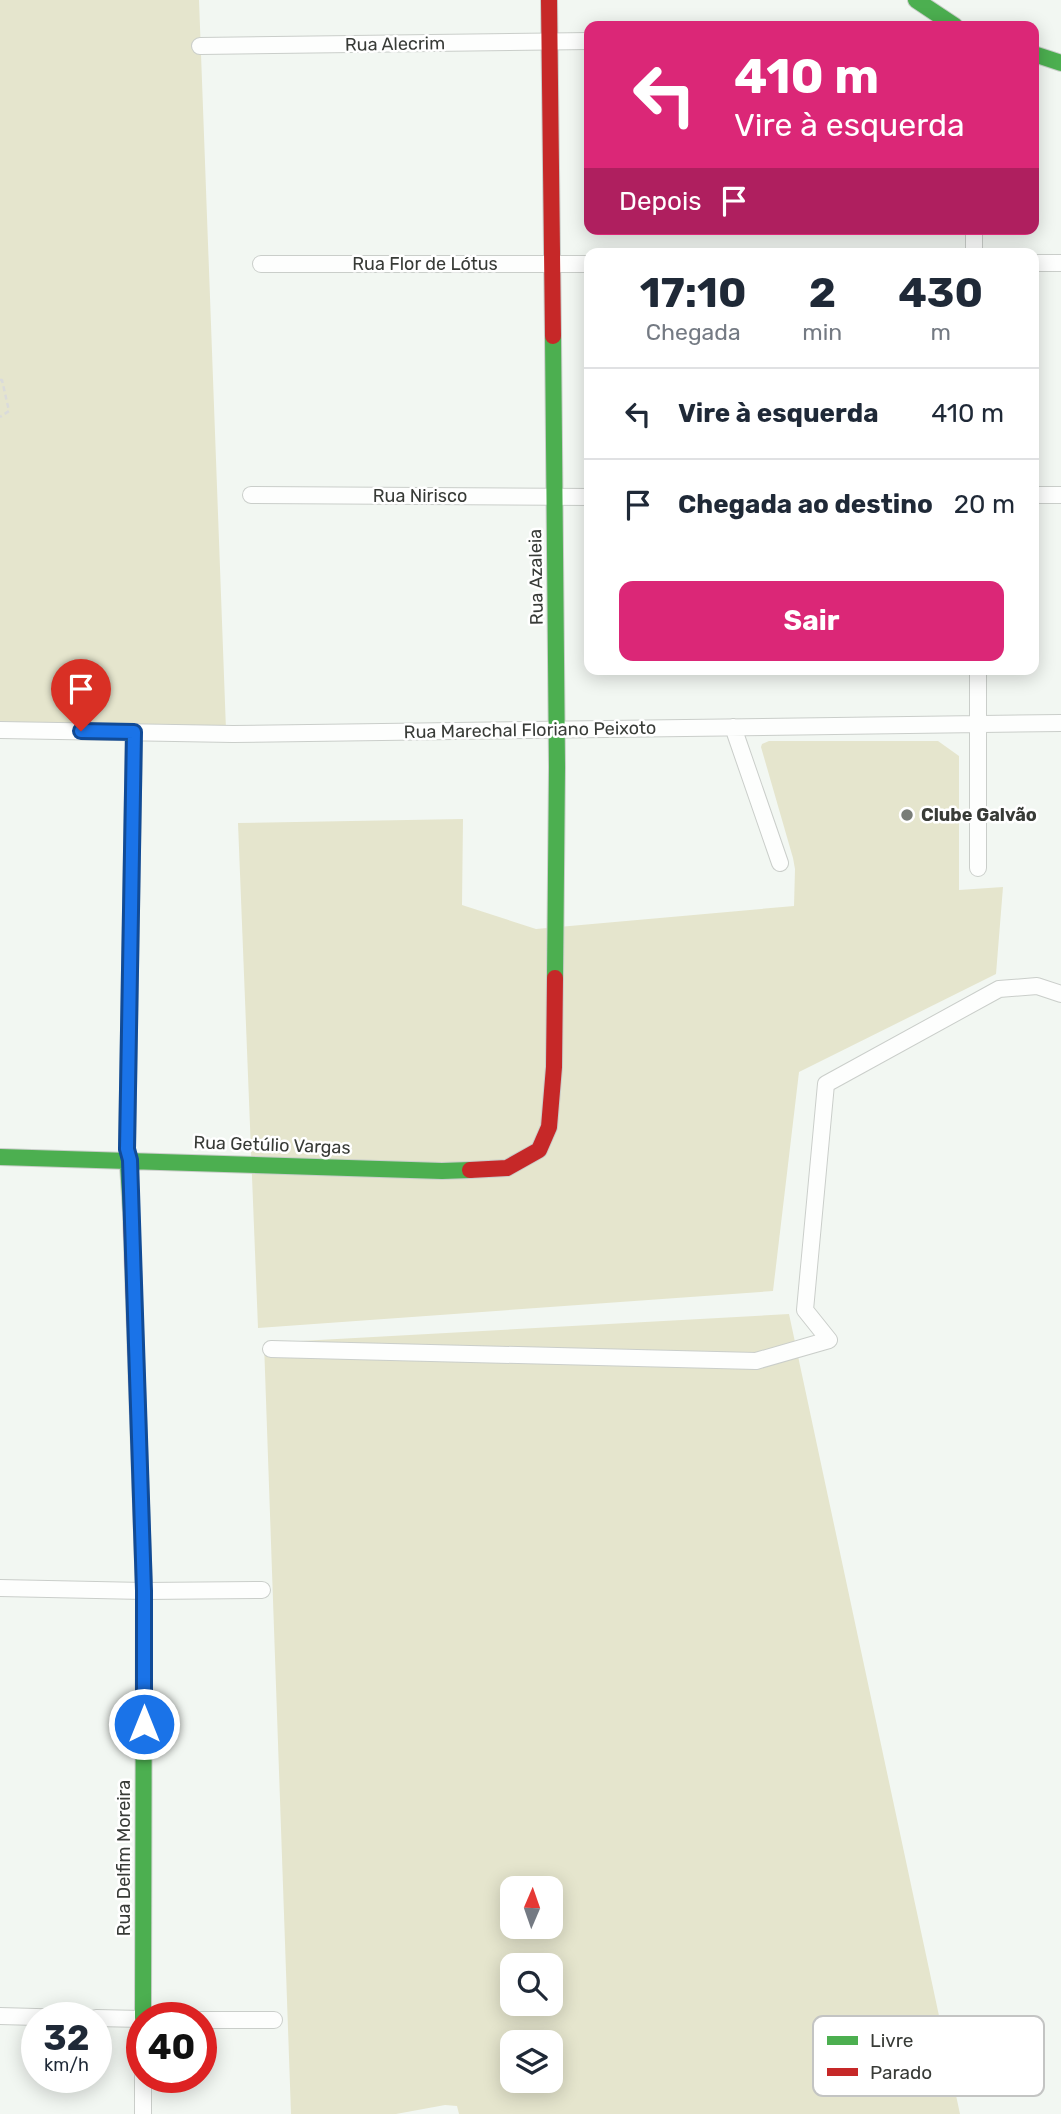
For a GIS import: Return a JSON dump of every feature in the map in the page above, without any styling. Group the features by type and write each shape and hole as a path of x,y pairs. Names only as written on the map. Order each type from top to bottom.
{"street":[{"name":"Rua Azaleia","path":"539,1150 550,1127 554,1067 557,729 549,0"},
{"path":"916,0 948,21"},
{"name":"Rua Alecrim","path":"200,46 584,41"},
{"path":"1039,56 1061,63"},
{"path":"1039,262 1061,262"},
{"name":"Rua Flor de Lótus","path":"261,264 584,264"},
{"name":"Rua Nirisco","path":"251,495 584,497"},
{"path":"1039,495 1061,495"},
{"path":"978,675 978,868"},
{"name":"Rua Marechal Floriano Peixoto","path":"0,730 233,734 1061,723"},
{"path":"733,727 780,863"},
{"name":"Rua Delfim Moreira","path":"134,732 127,1149 130,1160 144,1591 142,2002"},
{"path":"271,1349 756,1361 829,1340 806,1310 826,1084 999,989 1037,986 1061,995"},
{"name":"Rua Getúlio Vargas","path":"0,1157 442,1171 506,1168 539,1150"},
{"path":"0,1588 262,1590"},
{"path":"0,2016 21,2017"},
{"path":"217,2020 274,2020"},
{"path":"143,2093 144,2114"}],"path":[{"path":"0,380 9,411 0,417"}],"green space":[{"path":"0,0 199,0 226,730 0,730"},
{"path":"769,741 938,741 959,756 959,890 1003,887 996,974 799,1072 773,1291 258,1328 238,823 463,819 462,905 536,929 794,906 793,858 761,747"},
{"path":"789,1314 939,2016 813,2016 813,2096 956,2096 960,2114 459,2114 457,2106 445,2105 396,2114 291,2114 264,1343"}],"traffic: fast":[{"path":"916,0 948,21"},
{"path":"1039,56 1061,63"},
{"path":"553,336 557,767 555,978"},
{"path":"131,1212 127,1149 134,732"},
{"path":"0,1157 470,1170"},
{"path":"138,1416 144,1591 143,2002"}],"traffic: jam":[{"path":"549,0 553,336"},
{"path":"470,1170 507,1168 539,1150 549,1127 554,1067 555,978"},
{"path":"131,1212 138,1416"}],"place":[{"name":"Clube Galvão","path":"907,815"}],"route":[{"path":"81,731 134,732 127,1149 130,1160 144,1591 144,1724"}]}
